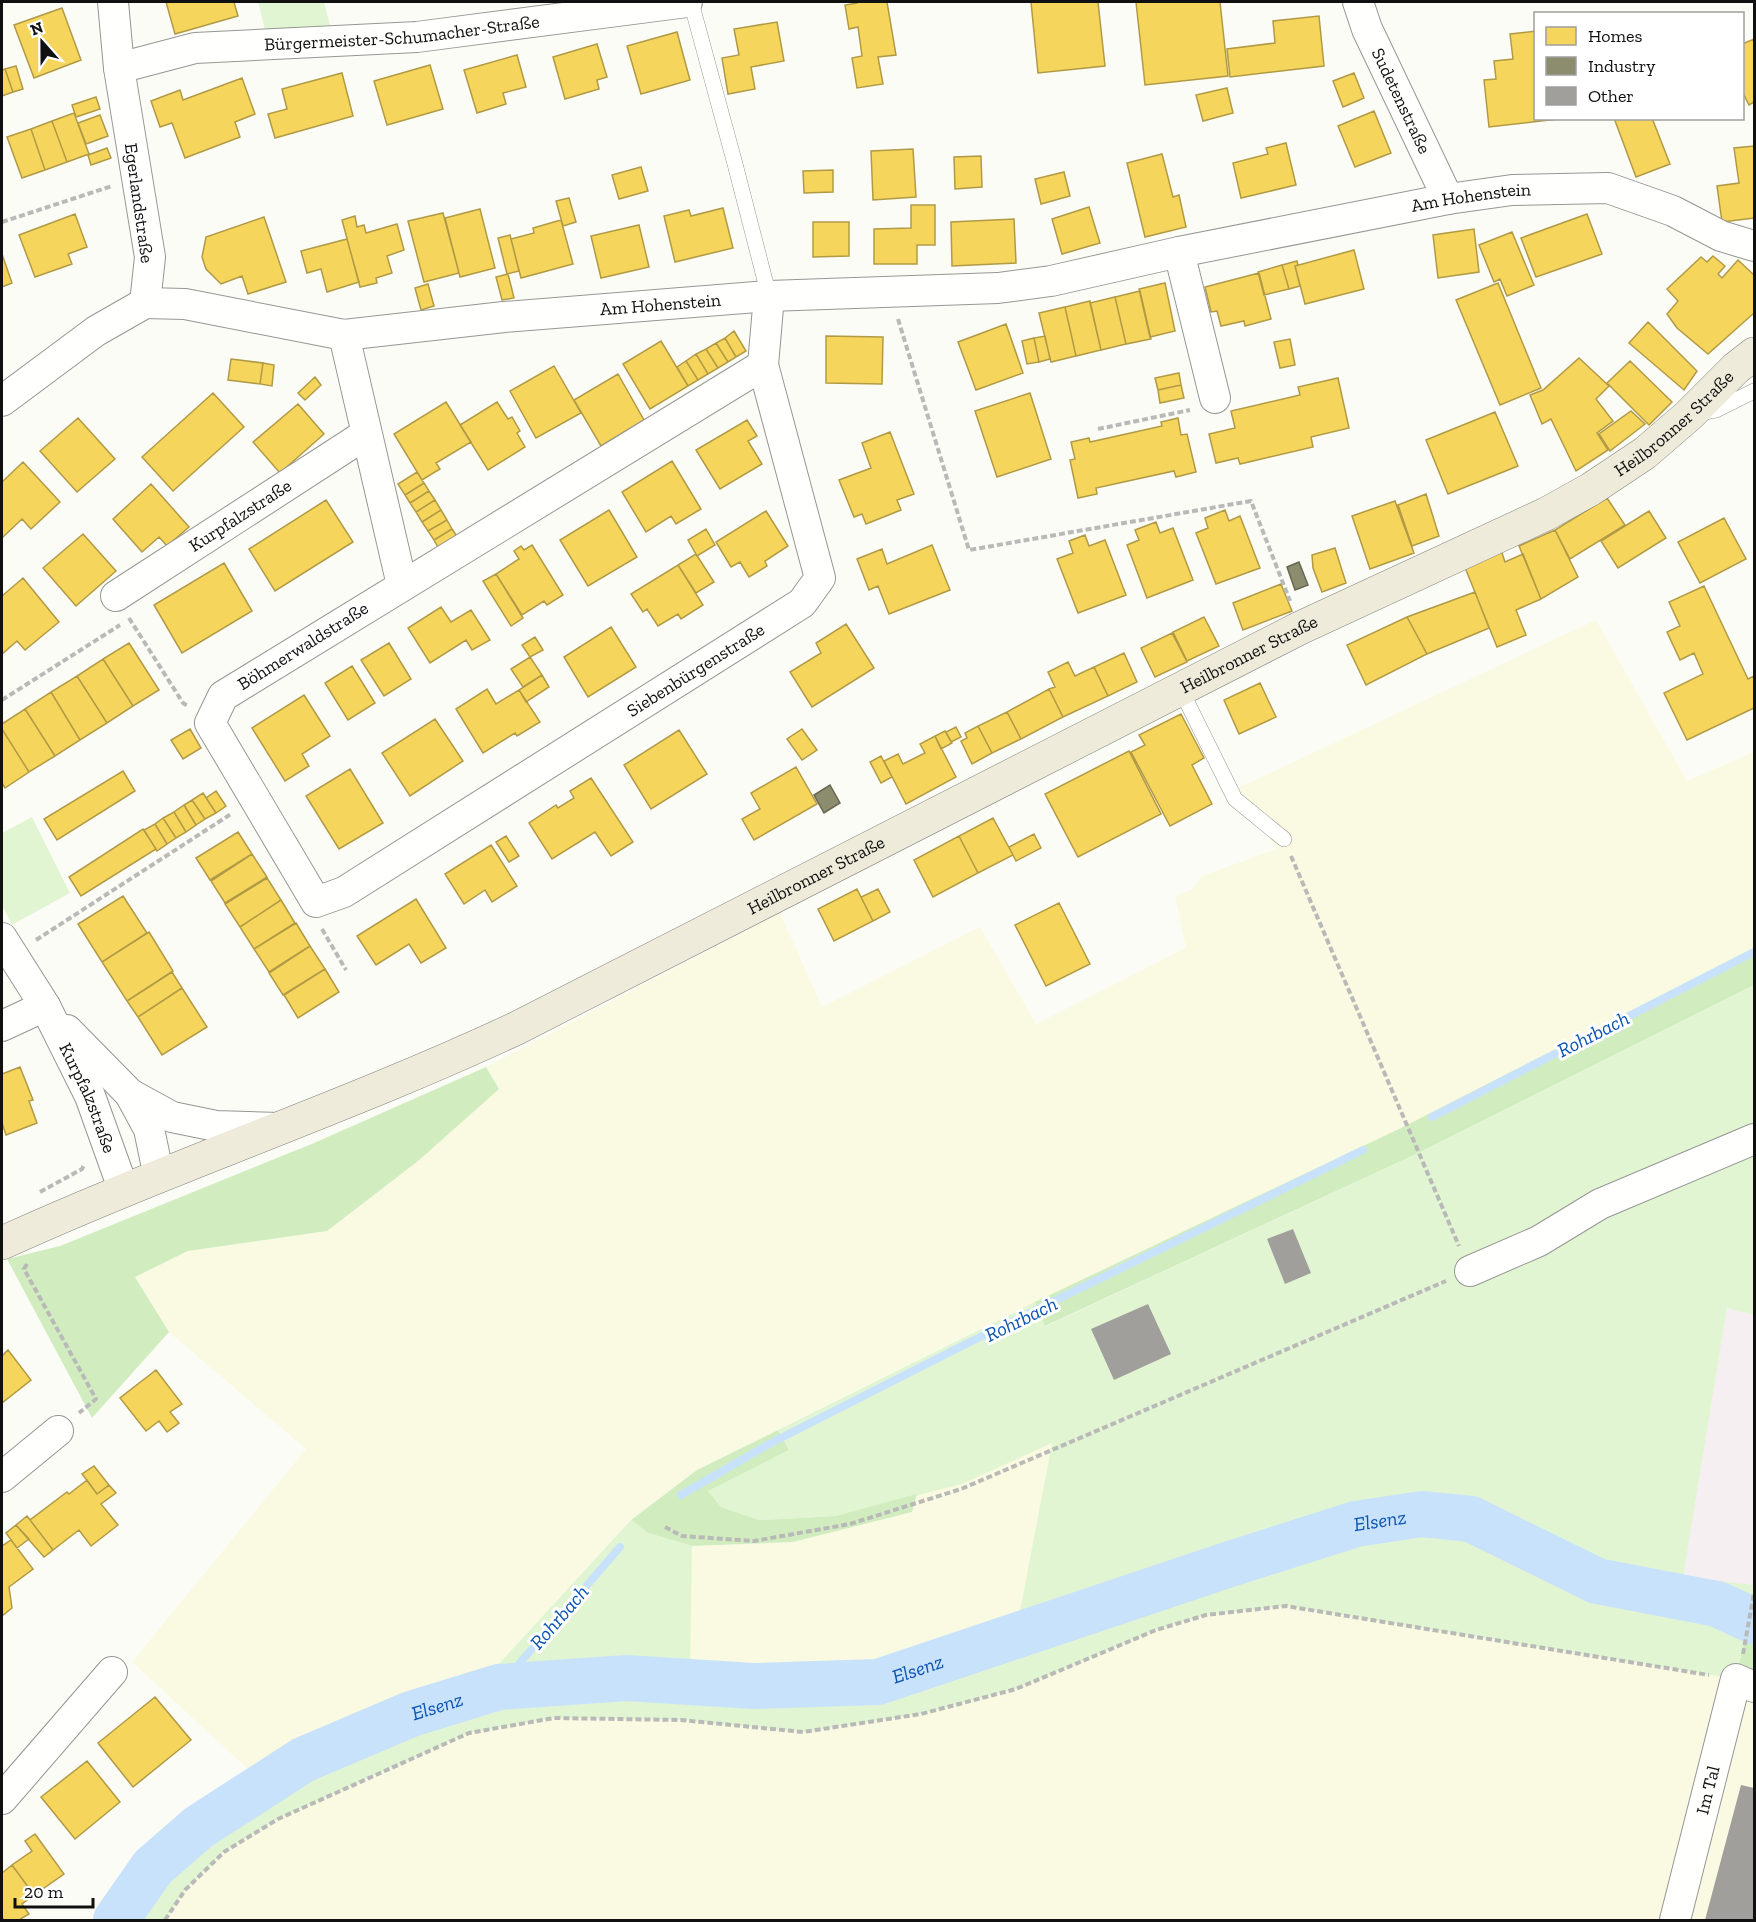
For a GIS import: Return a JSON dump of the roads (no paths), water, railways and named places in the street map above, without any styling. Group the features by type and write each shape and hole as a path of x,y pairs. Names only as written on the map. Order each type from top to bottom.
{"main road":[{"name":"Heilbronner Straße","path":"2,1243 467,1052 593,991 721,923 1340,608 1546,514 1591,489 1645,453 1689,415 1736,368 1755,354"}],"street":[{"name":"Egerlandstraße","path":"113,2 119,68 150,257 145,303"},
{"name":"Bürgermeister-Schumacher-Straße","path":"119,68 195,48 417,37 689,2"},
{"name":"Sudetenstraße","path":"1358,2 1367,29 1448,199"},
{"name":"Am Hohenstein","path":"145,303 185,304 344,335 504,317 769,296 998,288 1040,283 1179,252 1448,199 1512,190 1608,188 1673,211 1721,236 1755,246"},
{"path":"1179,252 1207,403"},
{"name":"Siebenbürgenstraße","path":"255,798 316,902 344,892 802,603 820,578 763,365 769,296"},
{"path":"2,401 96,331 145,303"},
{"path":"344,335 402,585"},
{"name":"Böhmerwaldstraße","path":"255,798 210,723 223,696 763,365"},
{"name":"Kurpfalzstraße","path":"122,608 366,434"},
{"name":"Kurpfalzstraße","path":"7,946 45,1006 90,1096 124,1191"},
{"path":"2,1026 45,1006"},
{"name":"Kurpfalzstraße","path":"45,1006 130,1094 172,1118 216,1126 281,1128"},
{"name":"Kurpfalzstraße","path":"130,1094 149,1129 159,1177"},
{"path":"1470,1271 1539,1241 1600,1204 1755,1139"},
{"path":"2,1476 58,1431"},
{"path":"2,1799 112,1672"},
{"name":"Im Tal","path":"1675,1920 1745,1673"}],"lane":[{"path":"689,2 735,164 769,296"},
{"path":"1689,415 1716,410 1755,391"},
{"path":"1180,688 1235,799 1284,839"}],"waterway":[{"name":"Rohrbach","path":"1432,1117 1754,952"},
{"name":"Rohrbach","path":"681,1495 769,1444 962,1346 1363,1150"},
{"name":"Elsenz","path":"116,1920 153,1867 199,1827 303,1760 411,1714 499,1687 626,1678 753,1686 878,1682 1356,1524 1422,1514 1471,1519 1597,1581 1717,1604 1754,1621"},
{"name":"Rohrbach","path":"499,1687 620,1547"}]}
